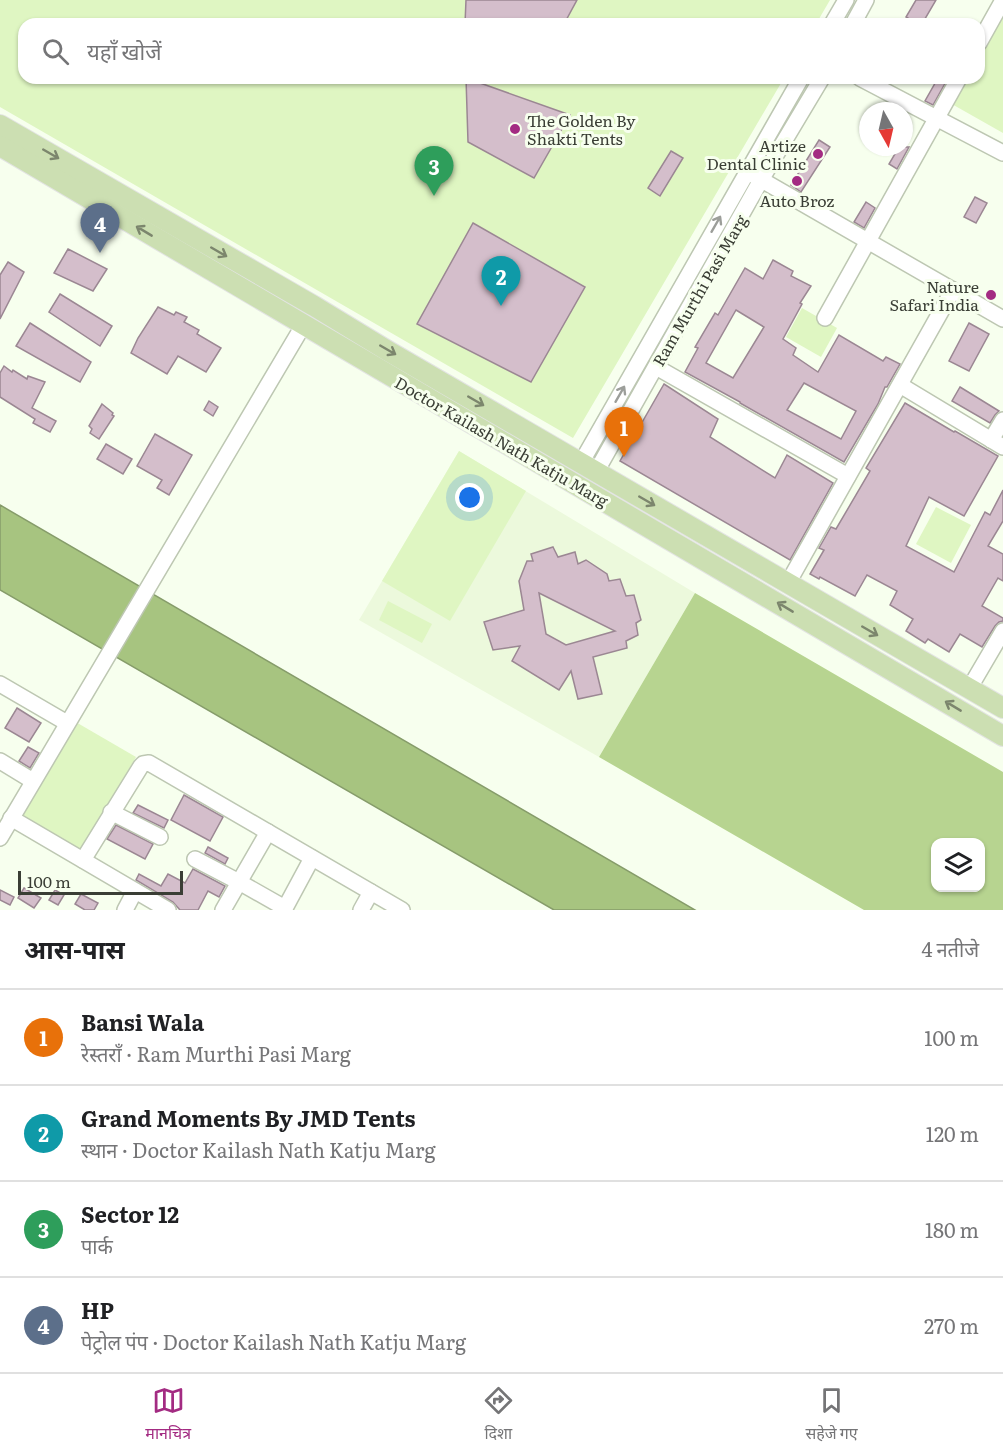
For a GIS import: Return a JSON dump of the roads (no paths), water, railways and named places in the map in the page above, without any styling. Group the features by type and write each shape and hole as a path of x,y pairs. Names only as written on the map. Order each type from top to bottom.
{"main road":[{"name":"Doctor Kailash Nath Katju Marg","path":"0,125 1003,708"},
{"name":"Doctor Kailash Nath Katju Marg","path":"0,146 1003,736"},
{"path":"415,390 425,372"},
{"path":"822,630 834,610"}],"street":[{"path":"836,18 846,0"},
{"path":"856,18 866,0"},
{"path":"985,32 1003,0"},
{"name":"Ram Murthi Pasi Marg","path":"588,467 746,171 797,84"},
{"name":"Ram Murthi Pasi Marg","path":"588,467 656,367 761,180 818,84"},
{"path":"872,84 1003,153"},
{"path":"825,318 956,84"},
{"path":"746,171 1003,319"},
{"path":"788,583 953,290"},
{"path":"1,835 304,324"},
{"path":"656,367 848,476"},
{"path":"900,385 997,444 1003,420"},
{"path":"969,689 1003,631"},
{"path":"0,684 67,723"},
{"path":"0,761 33,781"},
{"path":"83,860 141,766 149,763 402,910"},
{"path":"111,812 160,837"},
{"path":"11,819 168,910"},
{"path":"223,910 268,832"},
{"path":"195,859 284,909 312,858"},
{"path":"125,910 135,891"},
{"path":"361,910 371,892"}],"place":[{"name":"The Golden By Shakti Tents","path":"515,129"},
{"name":"Artize Dental Clinic","path":"818,154"},
{"name":"Auto Broz","path":"797,181"},
{"name":"Sector 12","path":"434,196"},
{"name":"HP","path":"100,253"},
{"name":"Nature Safari India","path":"991,295"},
{"name":"Grand Moments By JMD Tents","path":"501,306"},
{"name":"Bansi Wala","path":"624,457"}]}
